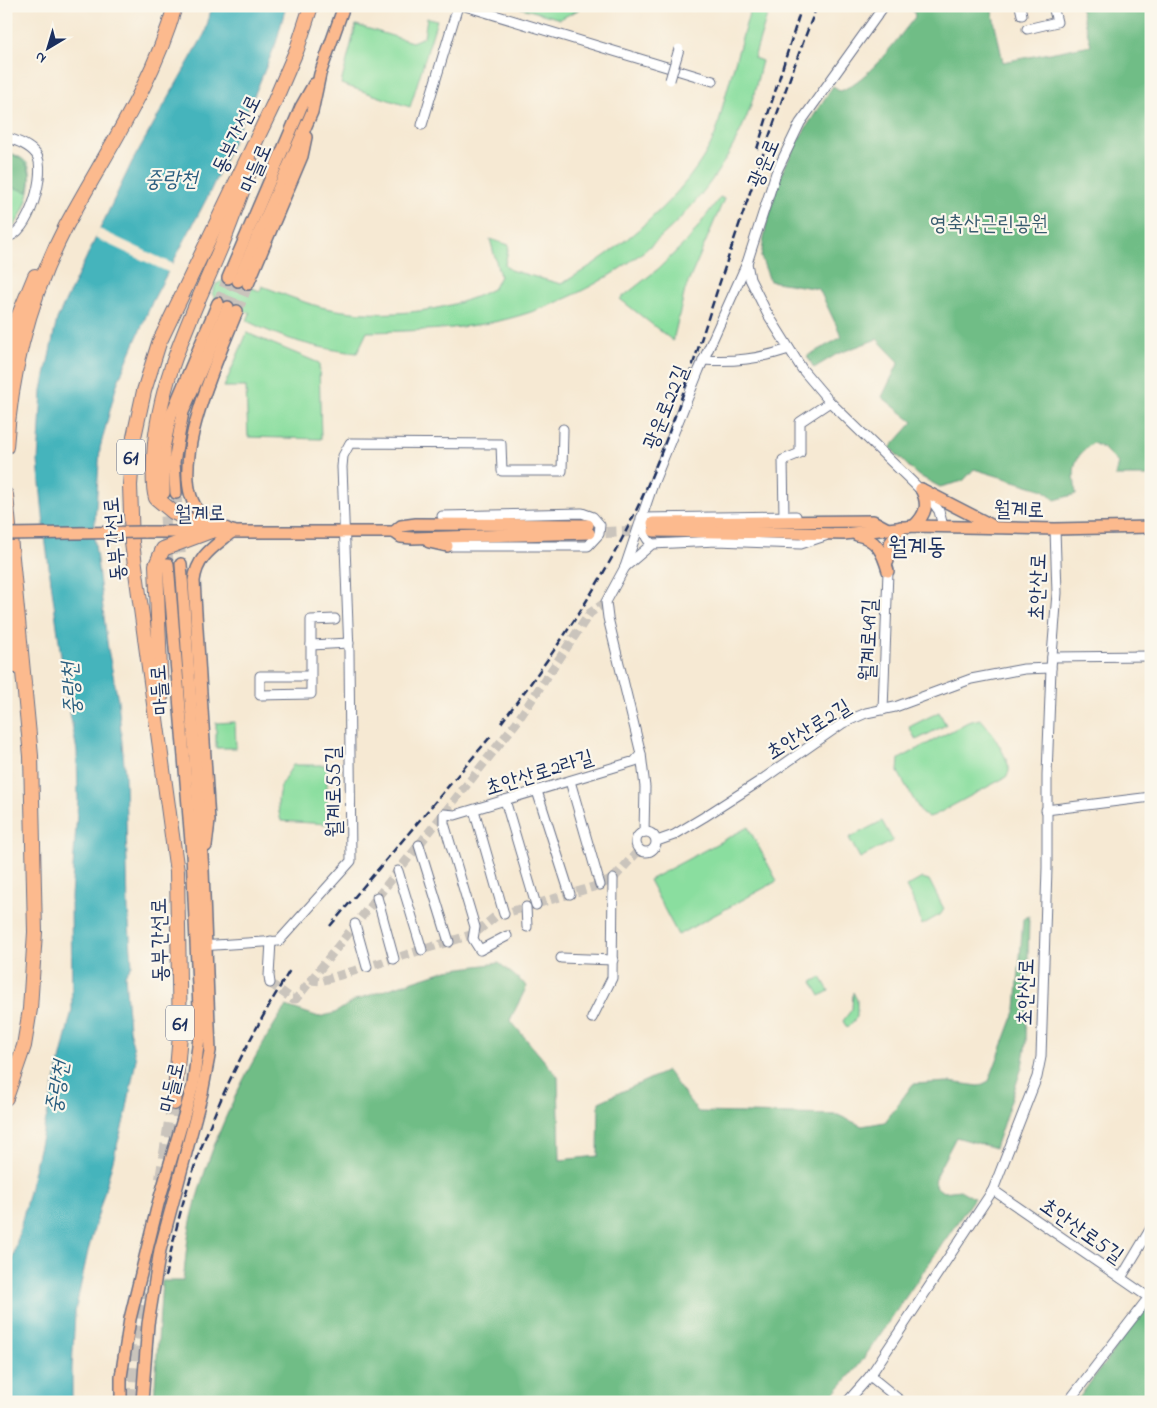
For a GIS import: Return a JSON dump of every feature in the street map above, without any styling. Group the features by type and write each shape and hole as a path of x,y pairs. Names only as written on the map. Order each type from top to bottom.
{"highway":[{"path":"6,447 15,367 38,293 66,227 145,82 169,27 175,6"},
{"name":"동부간선로","path":"174,1103 180,1044 177,872 163,760 148,666 130,517 130,470 140,407 153,359 168,323 273,105 297,50 311,6"},
{"path":"148,666 150,646 137,519 138,472 143,426 160,369 222,246 273,105"},
{"path":"6,360 16,322 44,256 66,227"},
{"path":"204,283 174,357 163,394 156,434 154,484 155,497 160,503 211,531"},
{"path":"6,495 31,756 35,914 34,966 24,1046 6,1098"},
{"path":"163,760 156,565 163,549 211,531"},
{"path":"6,612 23,725 31,756"}],"main road":[{"name":"마들로","path":"320,74 301,107 238,281 312,112 320,74 344,6"},
{"path":"170,493 164,448 171,415 228,307 196,416 188,453 190,492 201,514 233,531 204,556 196,566 194,580 210,821 203,870"},
{"path":"914,526 926,512 926,502 921,489"},
{"path":"921,489 969,515 998,527"},
{"path":"416,524 442,516"},
{"name":"월계로","path":"6,534 211,531 394,532 401,537 412,538 588,529 416,524 401,526 394,532"},
{"name":"월계로","path":"654,524 837,529 872,532 886,528 914,526 1055,529 1151,527"},
{"path":"888,571 890,543 901,527"},
{"path":"837,529 861,536 879,546 883,552 888,571"},
{"path":"412,538 448,546"},
{"name":"마들로","path":"142,1402 148,1324 160,1250 208,1069 210,1034 168,564"},
{"name":"마들로","path":"121,1402 121,1377 138,1282 196,1069 200,1030 203,870 181,564"}],"street":[{"path":"422,126 458,6"},
{"path":"465,6 713,81"},
{"name":"광운로","path":"747,263 776,173 800,123 884,6"},
{"path":"1027,29 1057,22 1053,6"},
{"path":"670,80 679,50"},
{"path":"6,137 26,146 37,155 40,164 28,219 19,232 6,237"},
{"path":"747,263 750,279 802,369 830,402 921,489 939,511 943,526"},
{"name":"광운로22길","path":"625,567 641,518 703,360 747,263"},
{"path":"703,360 730,362 760,359 789,349"},
{"path":"784,516 783,460 800,453 800,422 830,402"},
{"name":"월계로55길","path":"201,946 279,941 351,860 349,643 343,456 350,443 501,444 502,471 562,471 563,429"},
{"path":"442,516 582,513 594,517 600,524 599,534 588,546 448,546"},
{"path":"652,544 646,539 644,533 647,522 654,524 784,516 837,529"},
{"path":"641,518 654,524"},
{"path":"644,832 645,787 641,754 606,602 625,567 652,544 730,541 800,544 837,529"},
{"name":"초안산로","path":"848,1402 870,1376 993,1190 1037,1077 1041,1057 1047,868 1046,810 1050,668 1057,593 1055,529"},
{"name":"월계로49길","path":"883,710 888,571"},
{"path":"311,676 260,676 260,695 311,694 311,676 310,645 311,620 335,619"},
{"path":"310,645 349,643"},
{"path":"1052,657 1151,656"},
{"name":"초안산로2길","path":"657,840 674,834 704,817 843,723 866,713 883,710 971,679 1024,669 1050,668"},
{"name":"초안산로2라길","path":"507,936 480,950 473,939 475,928 444,823 444,814 456,815 570,781 635,761 641,754"},
{"path":"570,781 600,885"},
{"path":"537,791 570,894"},
{"path":"1046,810 1151,797"},
{"path":"506,800 531,906 527,927"},
{"path":"474,810 504,914"},
{"path":"644,832 652,833 657,840 656,846 651,851 641,851 636,841 639,835 644,832"},
{"path":"419,845 449,942"},
{"path":"398,870 422,950"},
{"path":"592,1018 612,978 613,879"},
{"path":"377,897 394,958"},
{"path":"355,924 367,967"},
{"path":"270,983 268,976 271,941"},
{"path":"561,958 613,960"},
{"name":"초안산로5길","path":"993,1190 1150,1298"},
{"path":"1121,1278 1151,1228"},
{"path":"1068,1402 1150,1298"},
{"path":"870,1376 902,1402"}],"green space":[{"path":"515,6 579,6 578,10 560,19"},
{"path":"751,6 770,6 754,58 762,61 754,96 729,154 706,188 679,220 648,248 614,273 577,293 539,309 483,324 433,330 367,332 357,353 314,346 273,333 247,321 250,313 217,300 212,294 216,284 227,279 260,291 262,286 314,305 341,311 386,313 432,309 475,297 494,288 500,276 490,239 509,245 505,264 510,270 561,284 605,256 627,239 670,200 688,179 703,157 717,130"},
{"name":"영축산근린공원","path":"913,6 991,6 1003,62 1091,45 1080,6 1151,6 1151,476 1115,476 1118,463 1103,448 1093,443 1081,454 1075,465 1076,494 1055,500 1044,490 974,469 963,481 940,487 916,474 890,448 913,422 882,397 899,362 877,339 837,354 814,368 807,356 842,337 819,289 770,281 761,257 766,226 781,174 800,137 833,86 841,91 863,77 872,68 891,48 915,17"},
{"path":"427,18 437,20 410,107 341,84 356,25 412,42 424,37"},
{"path":"6,151 20,157 27,163 31,178 28,196 21,214 13,227 6,228"},
{"path":"6,151 19,158 27,166 30,177 28,192 6,185"},
{"path":"720,197 724,199 685,290 673,341 620,299 658,269 689,239"},
{"path":"247,333 319,363 321,439 248,437 246,387 224,387"},
{"path":"939,712 946,725 916,740 909,727"},
{"path":"980,719 993,735 1002,751 1008,764 1008,774 1006,777 935,815 929,817 922,814 898,772 899,759 968,722"},
{"path":"235,722 236,748 216,748 216,723"},
{"path":"293,765 327,765 327,824 281,821 278,797"},
{"path":"882,821 893,841 860,858 849,838"},
{"path":"748,827 777,881 678,935 649,880"},
{"path":"922,878 929,880 944,909 941,914 922,925 916,906 906,887"},
{"path":"1029,916 1026,1043 1022,1067 995,1148 956,1137 936,1175 935,1186 943,1192 960,1190 974,1198 859,1365 827,1402 154,1402 162,1281 183,1281 191,1221 209,1159 243,1080 286,1006 319,1017 335,1013 355,1000 447,970 499,963 527,986 510,1020 558,1077 560,1160 598,1156 599,1102 667,1071 698,1112 838,1115 862,1126 885,1122 913,1084 949,1082 979,1086 989,1081 1016,1009 1023,919"},
{"path":"821,977 829,991 820,996 812,982"},
{"path":"853,992 857,1000 857,1017 847,1028 843,1021 852,1009"},
{"path":"1148,1303 1151,1305 1151,1402 1076,1402"}],"water":[{"name":"중랑천","path":"212,6 286,6 276,43 256,91 208,196 153,300 117,384 100,448 94,536 108,649 118,700 125,775 128,910 132,965 125,975 129,1029 136,1059 126,1113 88,1251 75,1312 72,1402 13,1402 6,1358 6,1288 72,1010 71,896 78,799 77,751 65,686 45,537 38,461 42,390 57,319 132,162 205,33"}],"pier":[{"path":"99,229 175,265 170,273 95,238"}],"tunnel":[{"path":"218,303 228,278"},
{"path":"228,307 238,281"},
{"path":"237,311 248,284"},
{"path":"176,493 181,564"},
{"path":"164,500 168,564"},
{"path":"589,533 647,531"},
{"path":"270,983 292,999 296,999 516,723 590,613 606,602"},
{"path":"310,980 321,981 474,934 496,916 600,885 613,879 639,850"},
{"path":"162,1179 174,1103"},
{"path":"130,1402 133,1351 141,1291"}],"railway":[{"path":"757,149 802,6"},
{"path":"501,723 559,644 594,589 626,532 640,502 662,451 681,399 765,150 817,6"},
{"path":"330,926 491,736"},
{"path":"165,1277 187,1189 211,1123 234,1070 290,970"}],"district":[{"name":"월계동","path":"917,546"}]}
